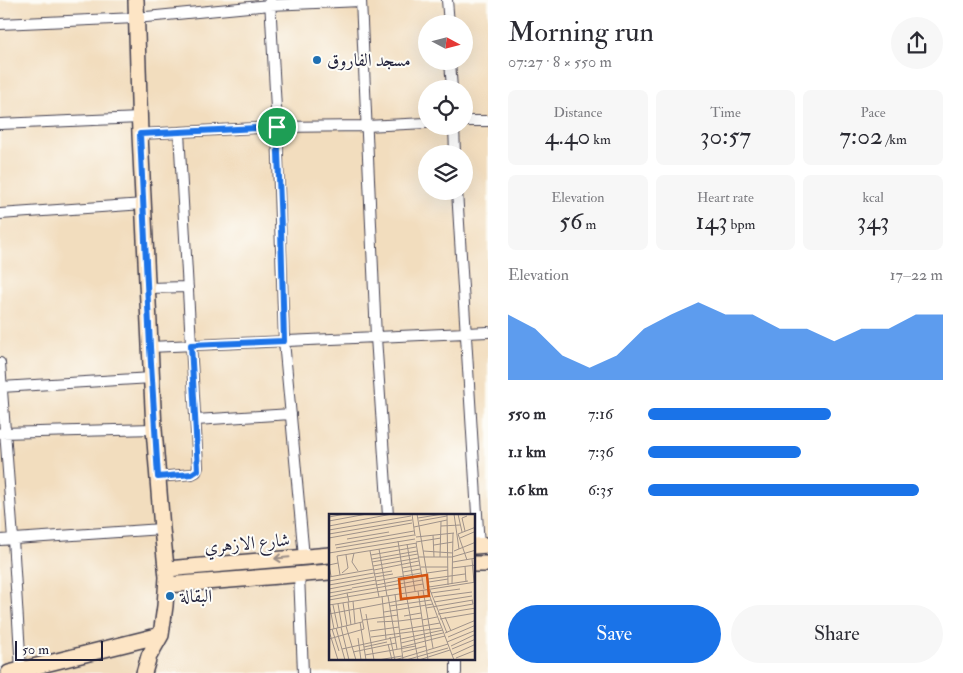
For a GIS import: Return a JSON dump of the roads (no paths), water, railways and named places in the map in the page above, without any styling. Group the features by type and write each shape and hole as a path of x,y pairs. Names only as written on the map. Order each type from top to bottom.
{"street":[{"path":"136,0 140,134 154,429 167,569 163,623 144,673"},
{"path":"0,24 136,18 270,3 361,0 376,337 388,514"},
{"path":"447,0 448,15"},
{"path":"270,3 277,127 284,341 304,557"},
{"path":"0,124 140,118"},
{"path":"473,121 488,121"},
{"path":"140,134 277,127 418,123"},
{"path":"158,477 192,474 198,470 179,132"},
{"path":"458,200 480,546"},
{"path":"0,214 144,204"},
{"path":"147,288 188,287"},
{"path":"150,347 488,332"},
{"path":"0,363 3,433 13,539 15,672 160,635"},
{"path":"1,387 152,378"},
{"path":"196,420 291,414"},
{"path":"3,433 154,429"},
{"path":"0,540 162,529"},
{"name":"شارع الازهري","path":"167,569 329,555"},
{"name":"شارع الازهري","path":"167,585 329,572"},
{"path":"299,574 303,673"},
{"path":"456,660 456,673"}],"place":[{"name":"مسجد الفاروق","path":"317,60"},
{"name":"البقالة","path":"170,596"}]}
